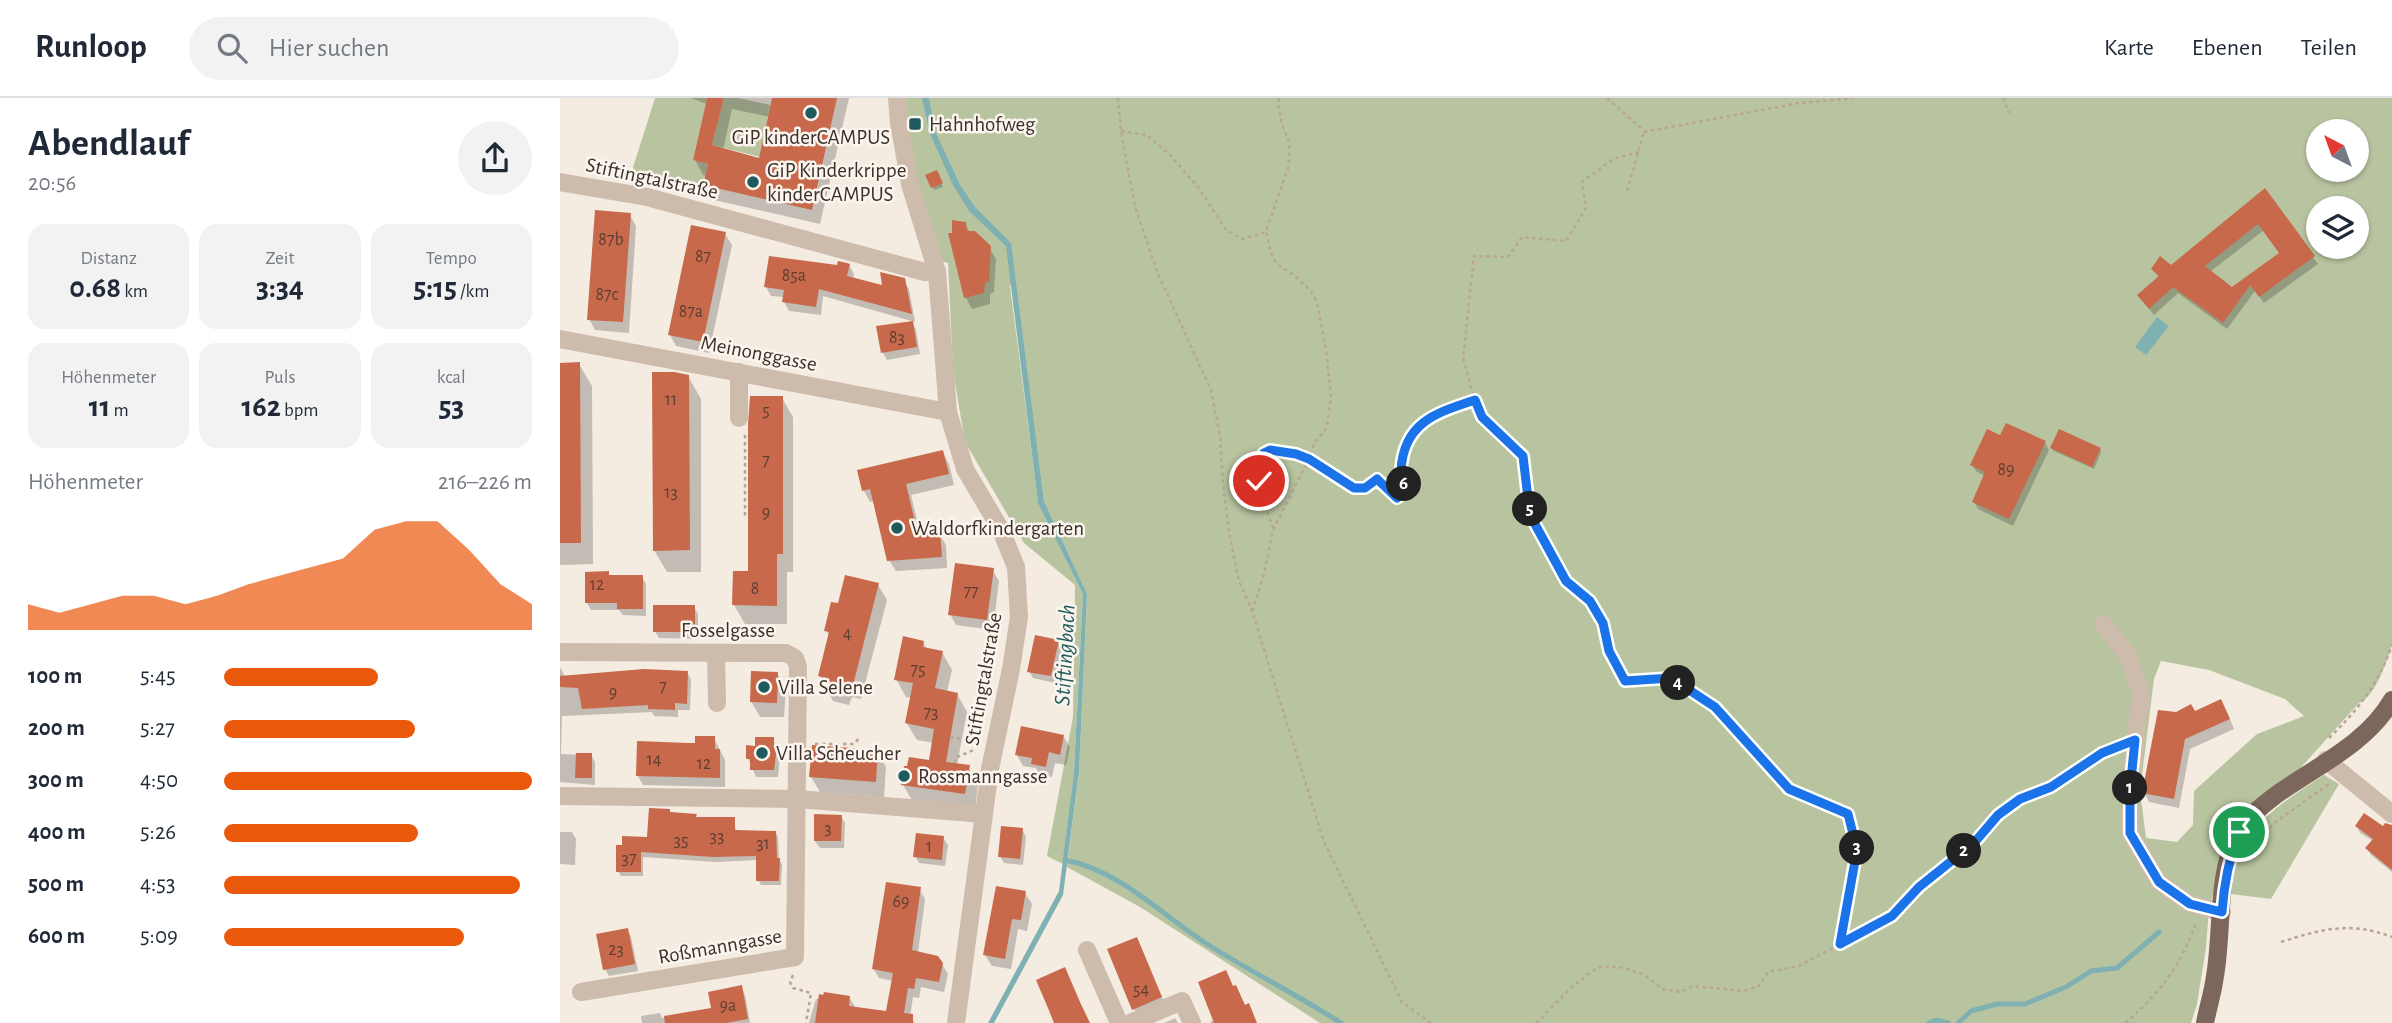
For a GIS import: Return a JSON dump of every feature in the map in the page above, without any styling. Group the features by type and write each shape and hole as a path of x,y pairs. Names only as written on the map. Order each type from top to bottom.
{"main road":[{"path":"2205,1023 2216,976 2224,883 2239,832 2255,811 2357,739 2379,718 2392,700"}],"street":[{"name":"Stiftingtalstraße","path":"897,98 910,184 937,272 948,412 965,468 1001,530 1016,567 1019,617 984,814 957,1023"},
{"name":"Stiftingtalstraße","path":"560,182 647,197 925,272 937,272"},
{"name":"Meinonggasse","path":"560,339 948,412"},
{"path":"739,372 742,421"},
{"path":"2103,624 2127,654 2141,692 2130,790 2130,833 2159,882 2190,904 2222,912"},
{"name":"Fosselgasse","path":"560,652 786,653 794,658 798,667 797,799"},
{"path":"716,653 717,703"},
{"path":"2326,760 2392,814"},
{"path":"560,796 797,799 984,814"},
{"name":"Roßmanngasse","path":"581,992 795,957 797,799"},
{"path":"1087,950 1119,1023"},
{"path":"1130,1023 1182,1001 1192,1023"}],"path":[{"path":"1118,98 1121,131 1135,207 1158,274 1211,390 1220,436 1230,537 1239,581 1252,611 1325,842 1402,1003 1431,1023"},
{"path":"1252,611 1264,574 1273,530 1314,444 1327,427 1331,397 1317,302 1310,290 1277,264 1272,256 1266,231 1289,166 1289,142 1282,124 1279,98"},
{"path":"1607,98 1644,132"},
{"path":"1797,98 1799,103"},
{"path":"1644,132 1799,103 1856,98"},
{"path":"2003,98 2009,113"},
{"path":"1121,131 1147,135 1170,155 1198,187 1226,230 1243,239 1266,231"},
{"path":"1627,191 1644,132"},
{"path":"1639,152 1613,159 1582,182 1586,208 1566,241 1522,237 1508,257 1474,256 1463,358 1482,417 1523,456 1530,515 1566,581 1590,601 1603,623 1609,651 1625,681 1671,678 1715,707 1789,789 1848,814 1857,850 1840,944"},
{"path":"1273,530 1259,481 1259,459 1264,453 1270,450 1309,459 1354,488 1365,488 1377,479 1397,498 1404,492 1401,472 1406,443 1413,430 1425,420 1475,400"},
{"path":"742,421 745,519"},
{"path":"797,745 854,744 860,737"},
{"path":"950,737 978,742 980,748 956,758 955,763"},
{"path":"1536,1023 1572,987 1598,967 1619,967 1643,974 1663,989 1681,992 1693,986 1744,990 1759,986 1768,972 1799,966 1892,916 1919,887 1974,843 1998,815 2020,799 2051,787 2102,753 2135,740"},
{"path":"2252,844 2277,821 2343,774"},
{"path":"2125,1023 2163,987 2188,946 2202,907"},
{"path":"2281,942 2323,929 2357,928 2392,937"},
{"path":"793,974 790,982 793,988 811,993 806,1023"}],"green space":[{"path":"655,98 707,98 693,160 708,164 703,185 631,174"},
{"path":"724,98 738,98 770,105 760,157 712,145"},
{"path":"897,98 2392,98 2392,645 2370,694 2225,852 2209,908 2206,948 2197,1004 2191,1023 1320,1023 1140,907 1067,867 1079,772 1087,594 1044,501 1015,279 1010,286 1038,502 1083,594 1074,772 1063,864 1047,856 1073,717 1075,585 1024,543 965,442 953,371 948,263 931,259","holes":["2161,661 2209,670 2285,699 2304,716 2257,734 2194,791 2193,825 2177,842 2146,838 2140,791 2154,679"]},
{"path":"2324,775 2339,784 2271,899 2231,894 2241,853 2250,836 2274,810"}],"water":[{"name":"Stiftingbach","path":"922,98 929,98 935,131 960,185 975,207 1011,243 1044,501 1087,594 1079,772 1063,895 994,1023 988,1023 1059,891 1074,772 1083,594 1038,503 1006,246 969,211 953,185 930,134"},
{"path":"2157,317 2169,326 2146,355 2135,347"}],"building":[{"path":"707,98 724,98 712,145 759,158 772,98 837,98 812,210 703,185 708,164 693,160"},
{"path":"937,170 943,183 931,188 925,175"},
{"path":"2265,188 2306,244 2306,259 2311,259 2259,297 2250,285 2223,323 2173,287 2149,309 2137,295 2159,276 2151,269 2160,256 2171,265","holes":["2258,224 2279,253 2232,287 2205,266"]},
{"path":"595,210 631,213 623,322 587,320"},
{"path":"952,220 966,222 967,231 975,231 991,246 989,281 985,283 984,293 964,298 948,233 952,233"},
{"path":"691,225 726,232 703,342 668,335"},
{"path":"769,256 837,265 838,261 847,263 850,264 847,276 882,285 880,272 905,278 912,314 819,289 816,307 782,302 784,290 764,287"},
{"path":"913,321 917,347 881,353 876,326"},
{"path":"580,362 581,543 560,543 560,363"},
{"path":"652,372 689,375 690,550 653,551"},
{"path":"750,396 783,396 783,554 777,554 777,606 732,605 733,571 748,571"},
{"path":"2006,423 2046,441 2009,519 1972,502 1985,472 1970,465 1987,429 2000,435"},
{"path":"2059,429 2101,448 2092,467 2050,448"},
{"path":"943,450 949,474 906,484 918,534 940,532 942,557 887,561 870,489 862,491 857,470"},
{"path":"955,563 994,568 987,620 948,615"},
{"path":"609,571 609,575 643,575 643,609 617,609 617,603 585,603 585,572"},
{"path":"845,575 879,583 853,685 843,682 841,691 823,686 825,678 818,676 829,632 824,631 831,602 838,603"},
{"path":"653,605 695,605 695,632 653,632"},
{"path":"1035,635 1059,640 1051,676 1027,672"},
{"path":"903,636 924,641 923,647 943,651 935,688 958,693 946,762 970,765 965,794 901,785 904,766 907,766 909,757 929,760 934,729 905,723 913,683 894,680"},
{"path":"644,669 688,671 687,704 675,703 675,710 648,709 648,705 582,709 578,688 560,687 560,676"},
{"name":"Villa Selene","path":"751,671 778,672 777,703 750,702"},
{"path":"2221,699 2230,719 2185,739 2174,799 2142,793 2158,710 2176,712 2191,704 2195,711"},
{"path":"1021,726 1064,735 1060,755 1049,752 1046,767 1031,764 1032,758 1015,755"},
{"path":"695,736 715,736 715,749 720,749 720,778 636,776 637,741 695,743"},
{"name":"Villa Scheucher","path":"755,737 774,737 774,748 777,747 774,770 750,770 750,759 746,759 746,745 755,746"},
{"path":"812,745 878,750 876,782 809,777"},
{"path":"576,753 592,753 592,778 575,778"},
{"path":"649,808 697,814 696,817 735,817 735,830 776,831 777,858 780,858 779,881 756,881 756,856 713,857 641,852 641,872 616,872 616,845 622,845 622,836 647,837"},
{"path":"2364,813 2383,826 2385,823 2392,825 2392,870 2365,848 2373,839 2355,826"},
{"path":"814,814 842,815 841,841 814,841"},
{"path":"1001,826 1023,828 1020,859 998,857"},
{"path":"916,833 944,836 942,860 913,857"},
{"path":"886,882 921,887 912,950 938,956 943,963 939,982 916,978 914,989 908,988 904,1013 913,1014 913,1023 815,1023 819,994 823,995 824,992 850,996 849,1006 886,1011 893,973 872,969"},
{"path":"996,886 1026,891 1021,920 1012,919 1005,959 983,955"},
{"path":"628,928 635,964 603,970 596,934"},
{"path":"1137,937 1162,997 1132,1010 1107,949"},
{"path":"1065,967 1090,1023 1054,1023 1036,980"},
{"path":"1226,970 1245,1005 1249,1003 1257,1023 1214,1023 1198,982"},
{"path":"742,985 748,1019 726,1023 665,1023 664,1016 711,1008 708,992"}],"waterway":[{"path":"1065,860 1085,865 1122,883 1207,944 1341,1023"},
{"path":"1958,1023 1971,1011 1997,1004 2025,1004 2066,987 2091,971 2117,968 2159,932"},
{"path":"1929,1023 1936,1020 1948,1023"}],"place":[{"name":"GiP kinderCAMPUS","path":"811,113"},
{"name":"Hahnhofweg","path":"915,124"},
{"name":"GiP Kinderkrippe kinderCAMPUS","path":"753,182"},
{"name":"Waldorfkindergarten","path":"897,528"},
{"name":"Villa Selene","path":"764,687"},
{"name":"Villa Scheucher","path":"762,753"},
{"name":"Rossmanngasse","path":"904,776"}],"route":[{"path":"1259,481 1259,459 1270,450 1309,459 1354,488 1365,488 1377,479 1397,498 1404,492 1401,472 1406,443 1413,430 1425,420 1475,400 1482,417 1523,456 1530,515 1566,581 1590,601 1603,623 1609,651 1625,681 1671,678 1715,707 1789,789 1848,814 1857,850 1840,944 1892,916 1919,887 1974,843 1998,815 2020,799 2051,787 2102,753 2135,740 2130,790 2130,833 2159,882 2190,904 2222,912 2224,883 2239,832"}]}
